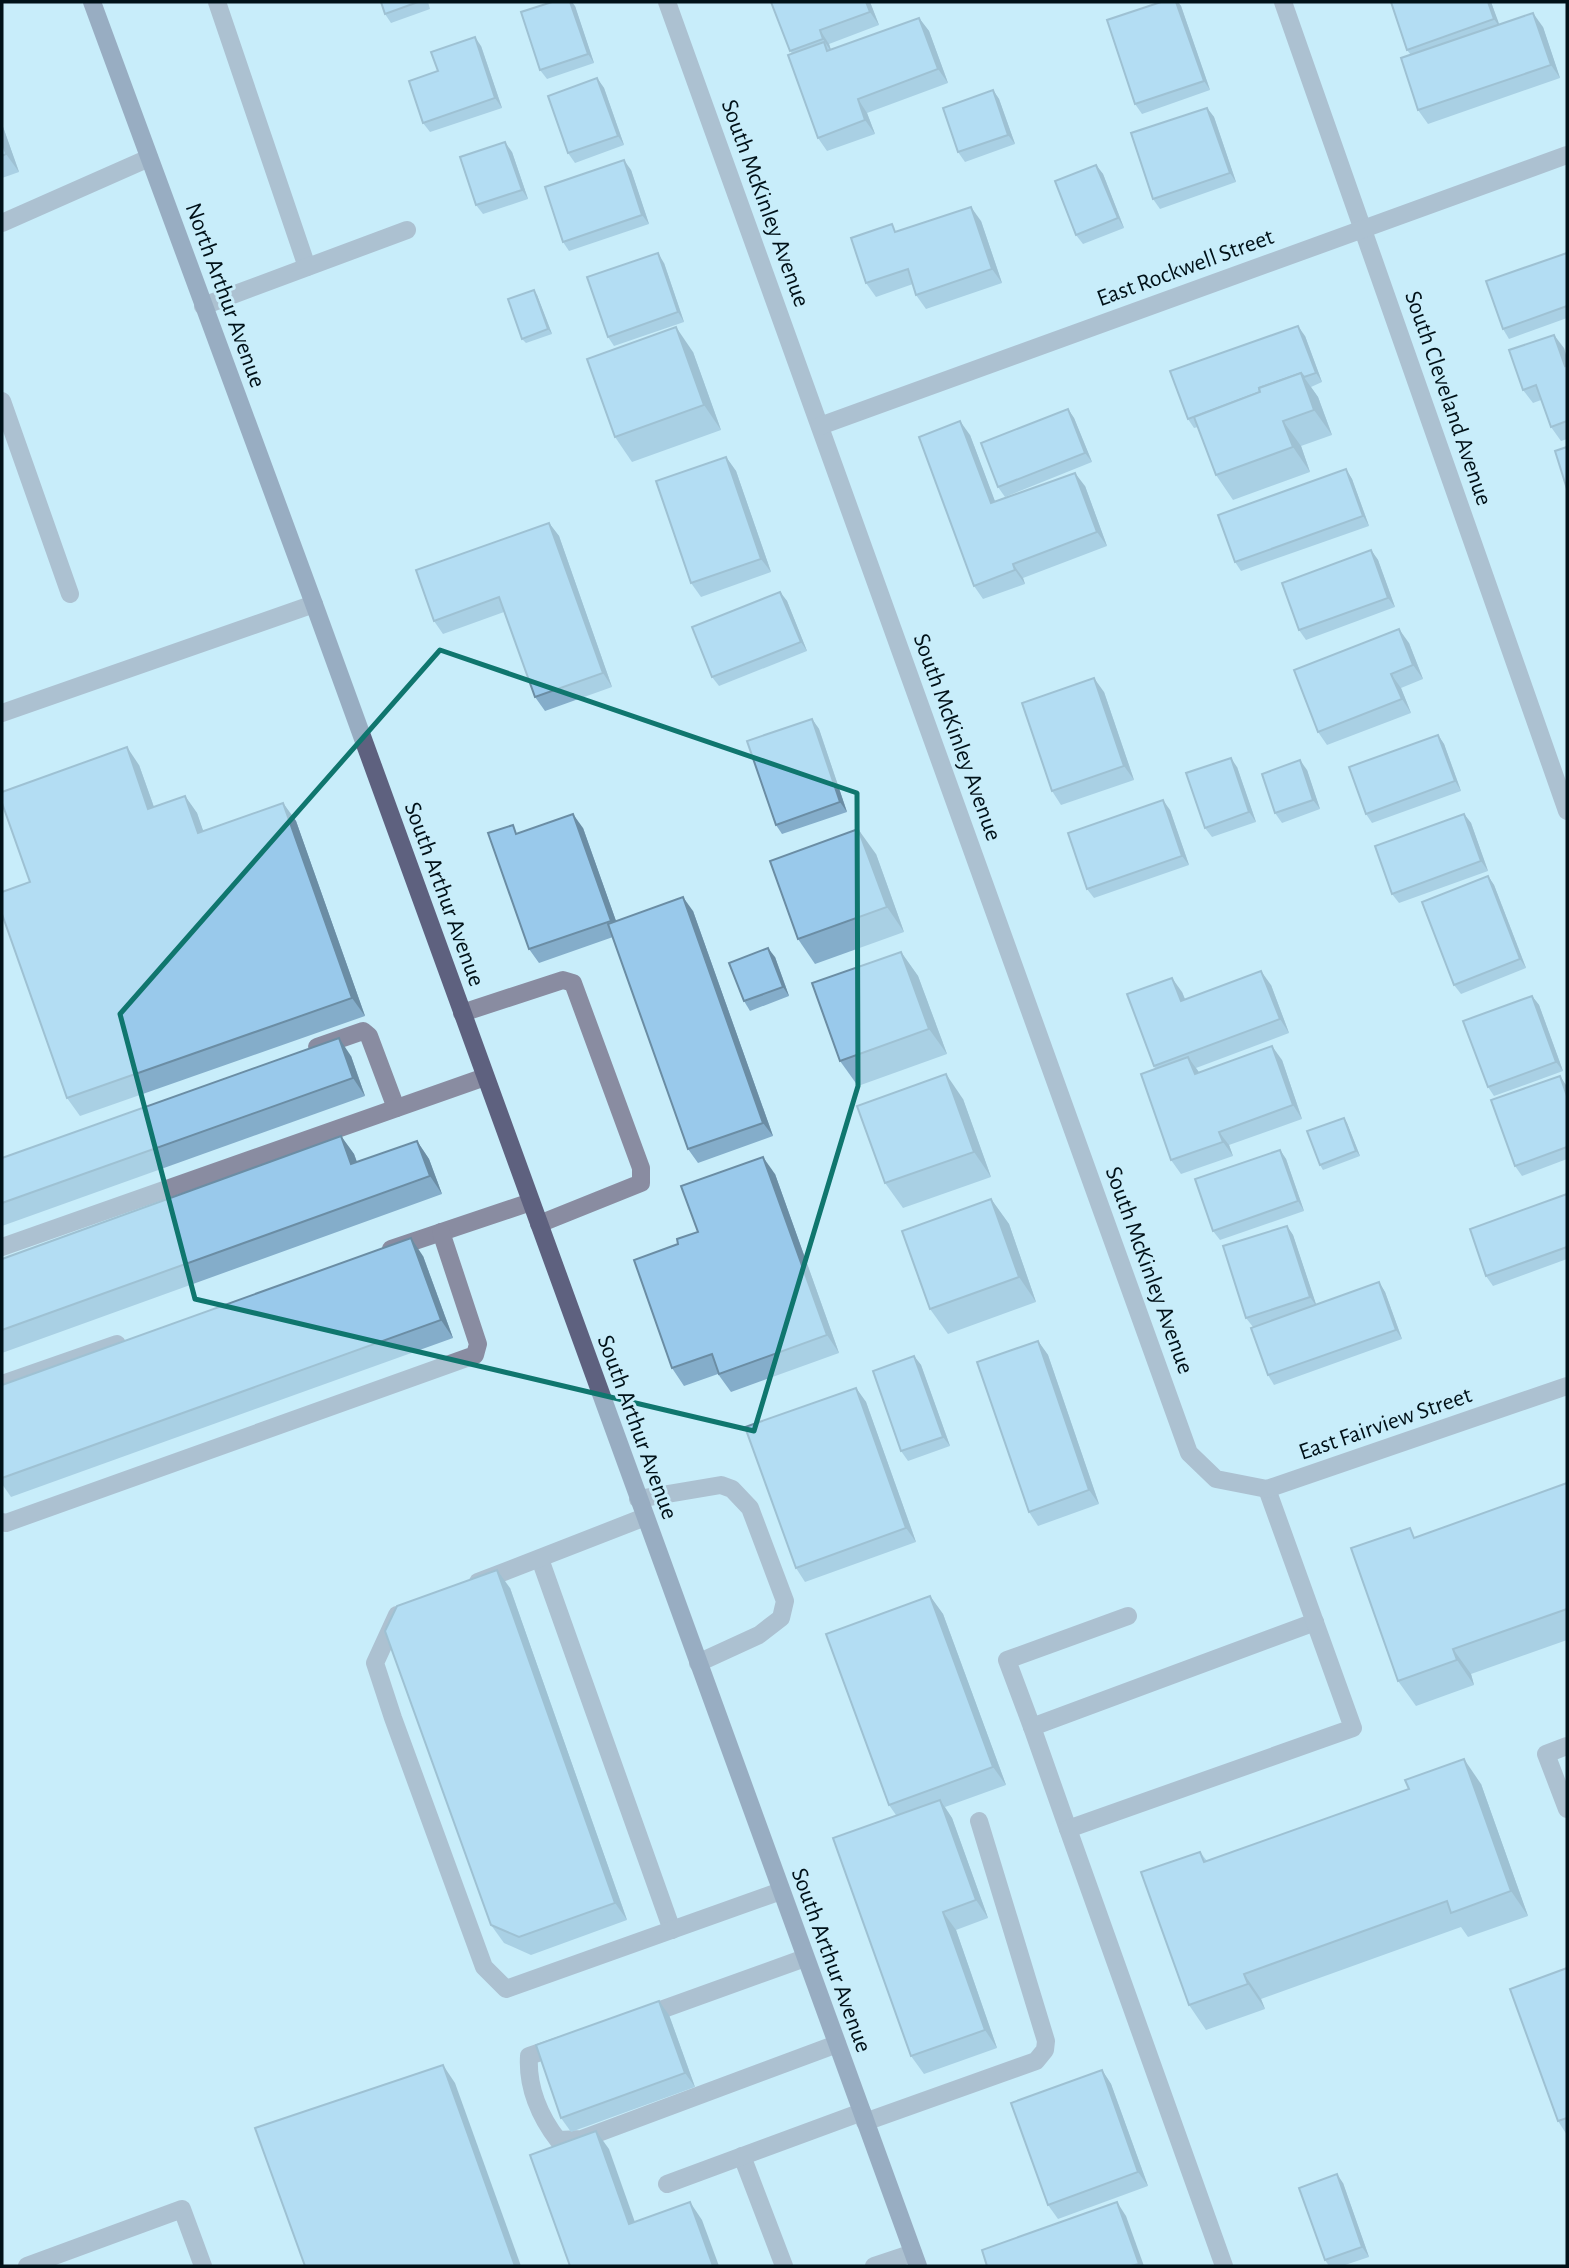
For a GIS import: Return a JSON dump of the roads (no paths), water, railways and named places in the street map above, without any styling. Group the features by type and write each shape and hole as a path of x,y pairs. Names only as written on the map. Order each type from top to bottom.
{"street":[{"name":"North Arthur Avenue","path":"92,2 314,604"},
{"path":"217,2 307,267"},
{"name":"South McKinley Avenue","path":"667,2 1189,1453 1216,1479 1266,1489"},
{"name":"South Cleveland Avenue","path":"1283,2 1567,811"},
{"name":"East Rockwell Street","path":"820,426 1567,155"},
{"path":"2,223 149,158"},
{"path":"203,306 407,230"},
{"path":"2,401 70,594"},
{"path":"2,713 314,604"},
{"name":"South Arthur Avenue","path":"314,604 915,2260"},
{"path":"462,1013 563,980 573,983 641,1168 641,1183 538,1224"},
{"path":"295,1055 363,1031 369,1036 396,1108"},
{"path":"2,1247 485,1077"},
{"path":"377,1254 531,1202"},
{"path":"2,1522 6,1523 475,1355 478,1344 441,1232"},
{"path":"2,1384 131,1339"},
{"name":"East Fairview Street","path":"1266,1489 1567,1386"},
{"path":"638,1499 720,1485 732,1489 750,1508 785,1601 781,1618 759,1635 698,1663"},
{"path":"1068,1829 1353,1728 1266,1489"},
{"path":"463,1588 645,1517"},
{"path":"540,1559 672,1930"},
{"path":"411,1608 398,1613 375,1663 484,1967 506,1989 781,1891"},
{"path":"1128,1616 1007,1660 1224,2266"},
{"path":"1032,1727 1315,1622"},
{"path":"1567,1746 1546,1754 1567,1809"},
{"path":"667,2184 742,2156 1036,2061 1045,2050 1046,2041 979,1821"},
{"path":"621,2024 805,1958"},
{"path":"582,2038 529,2056 529,2075 542,2120 558,2140 582,2139 837,2044"},
{"path":"742,2156 784,2266"},
{"path":"27,2266 182,2209 203,2266"},
{"path":"874,2266 915,2260"}]}
